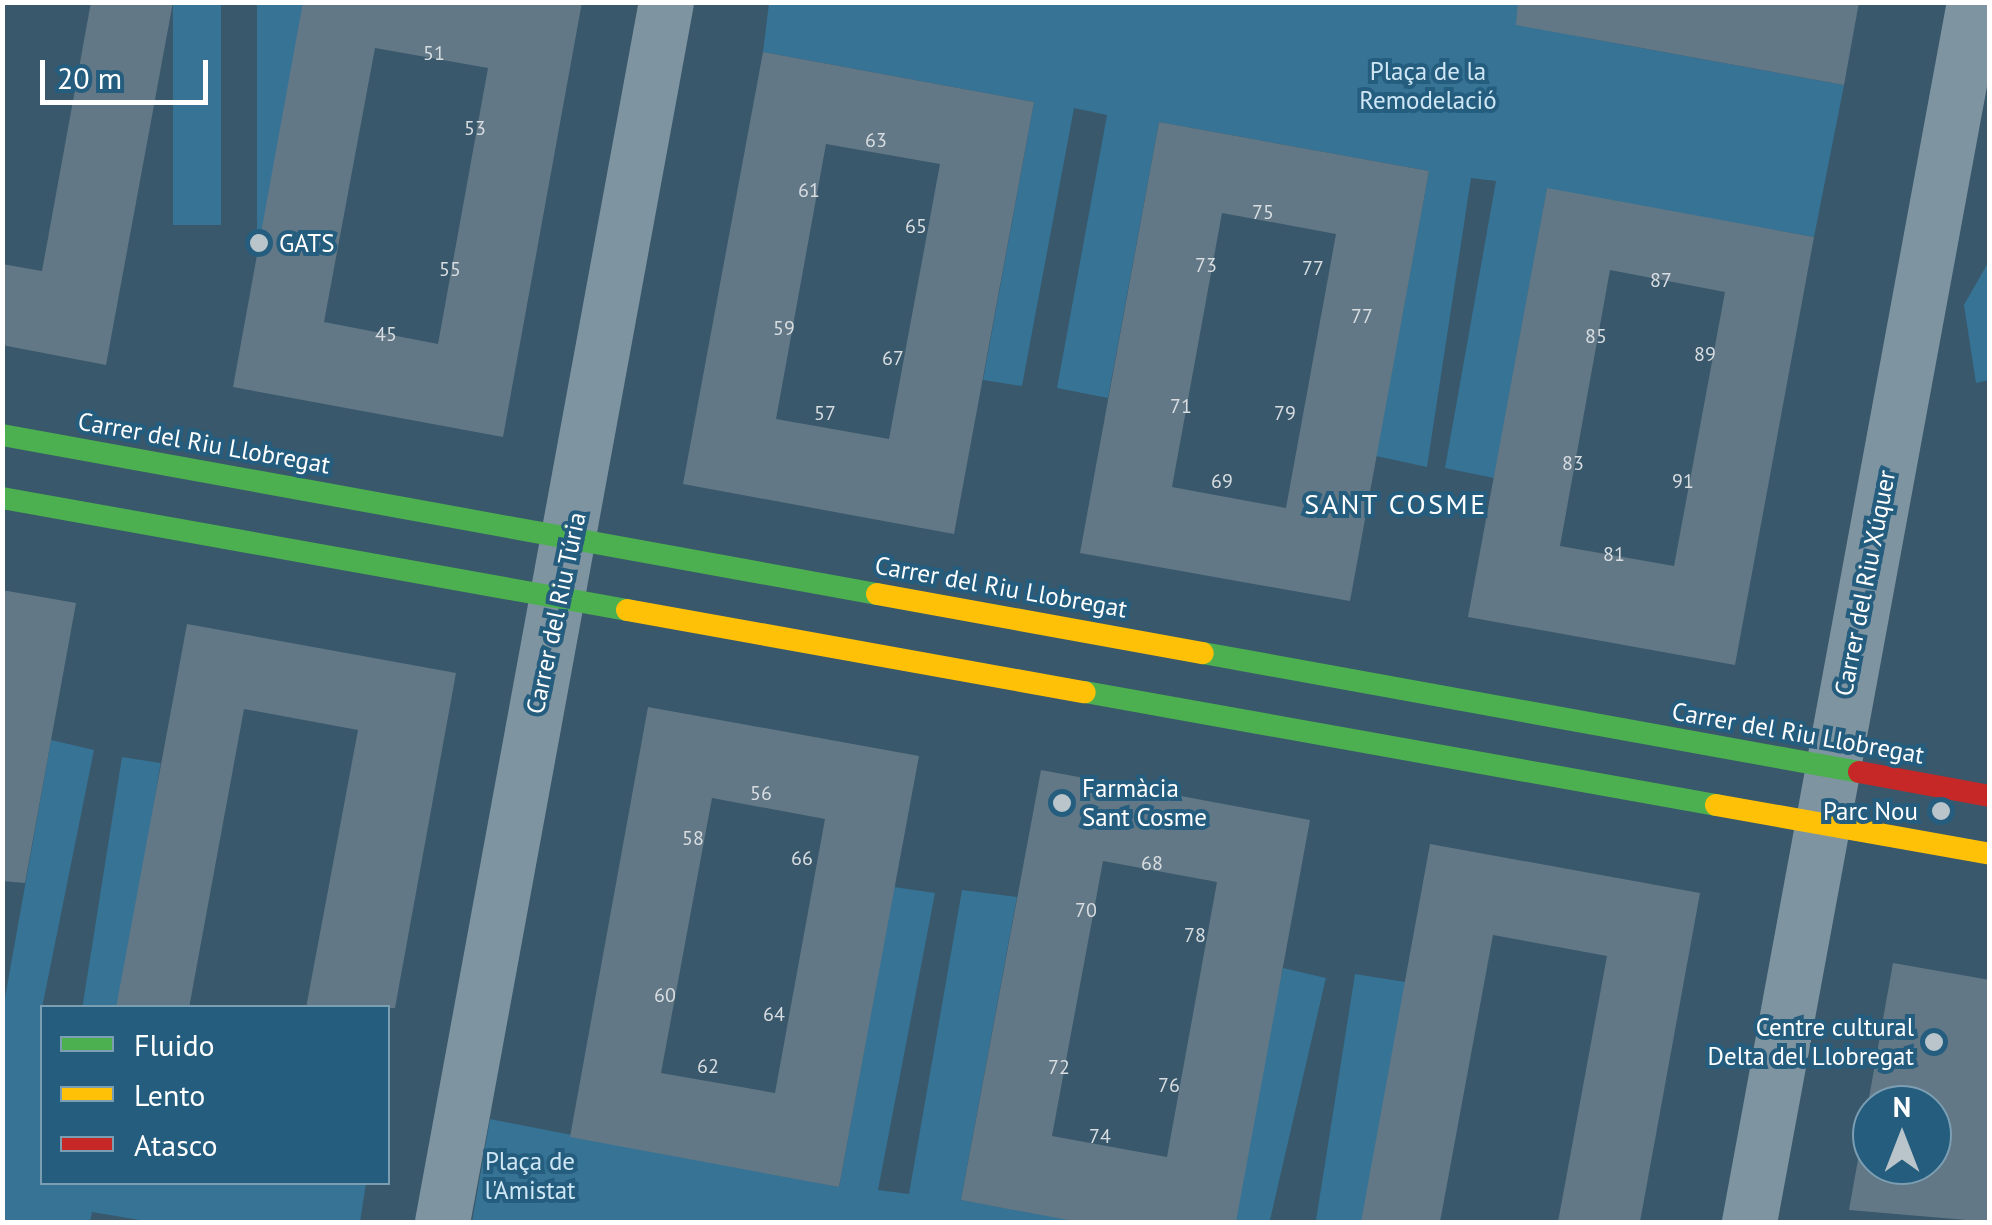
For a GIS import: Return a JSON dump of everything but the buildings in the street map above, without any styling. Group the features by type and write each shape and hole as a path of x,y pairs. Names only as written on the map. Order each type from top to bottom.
{"street":[{"name":"Carrer del Riu Túria","path":"442,1222 573,537 666,2"},
{"name":"Carrer del Riu Xúquer","path":"1750,1222 1819,824 1974,2"},
{"name":"Carrer del Riu Llobregat","path":"2,435 1990,796"},
{"path":"2,498 561,595 1990,854"}],"green space":[{"name":"Plaça de la Remodelació","path":"1587,2 1581,37 1844,85 1814,237 1547,189 1494,478 1445,468 1496,181 1471,178 1427,467 1376,456 1429,171 1159,122 1108,398 1057,388 1107,115 1074,108 1022,386 983,380 1034,102 763,52 769,3"},
{"path":"173,3 221,3 221,225 173,225"},
{"path":"257,3 303,3 303,238 257,238"},
{"path":"1989,261 1989,380 1976,383 1964,305"},
{"path":"51,740 94,750 40,1005 40,1185 366,1185 360,1222 152,1222 92,1212 90,1222 3,1222 3,1009"},
{"path":"122,757 161,763 122,1005 83,1005"},
{"name":"Plaça de l'Amistat","path":"894,887 935,893 878,1190 909,1194 962,890 1017,897 961,1200 1082,1222 472,1222 490,1119 839,1187"},
{"path":"1283,968 1326,978 1270,1222 1225,1219"},
{"path":"1355,974 1405,982 1367,1222 1316,1222"}],"traffic: fast":[{"path":"2,435 877,594"},
{"path":"2,498 627,610"},
{"path":"1203,653 1859,772"},
{"path":"1085,692 1716,805"}],"traffic: slow":[{"path":"877,594 1203,653"},
{"path":"627,610 1085,692"},
{"path":"1716,805 1990,854"}],"traffic: jam":[{"path":"1859,772 1990,796"}],"place":[{"name":"GATS","path":"259,243"},
{"name":"Farmàcia Sant Cosme","path":"1062,803"},
{"name":"Parc Nou","path":"1941,811"},
{"name":"Centre cultural Delta del Llobregat","path":"1934,1042"}],"district":[{"name":"SANT COSME","path":"1396,504"}]}
